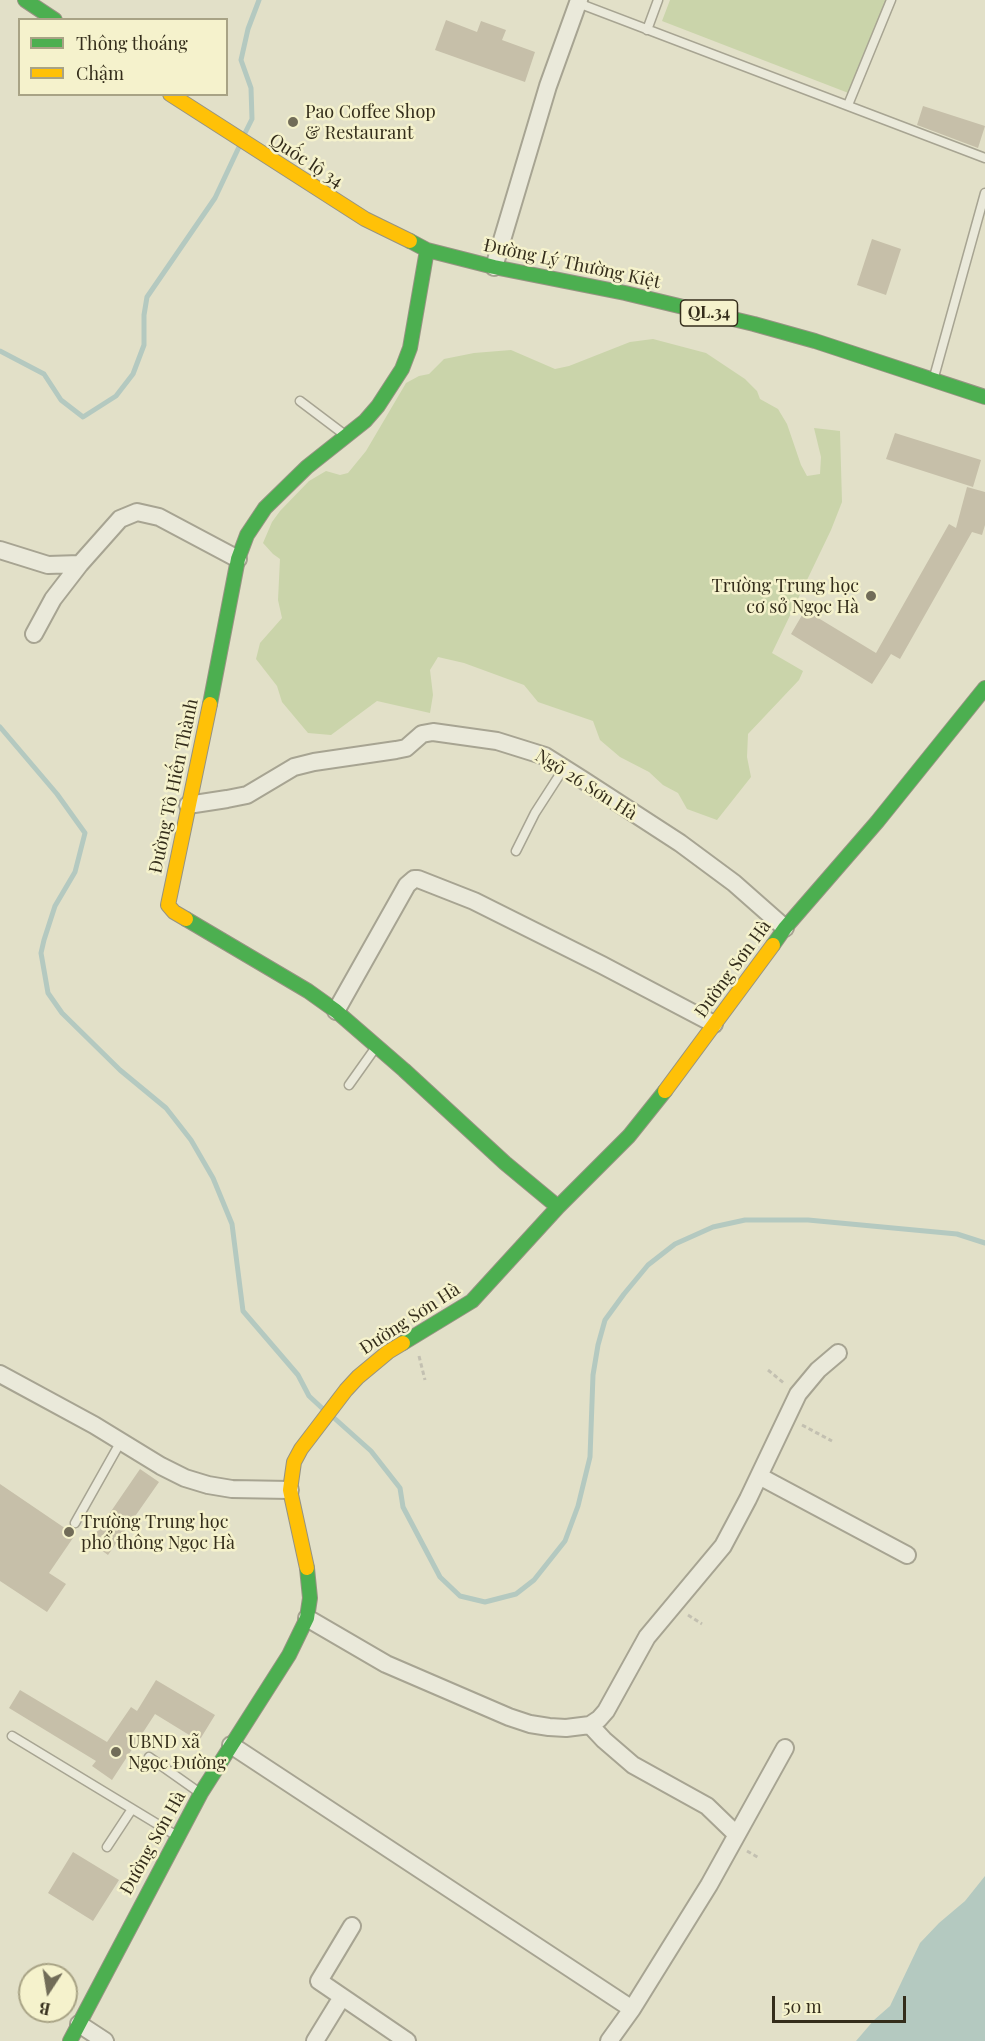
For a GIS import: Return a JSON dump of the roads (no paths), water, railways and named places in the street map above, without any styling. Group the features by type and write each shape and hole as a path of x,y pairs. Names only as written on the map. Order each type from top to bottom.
{"main road":[{"path":"25,0 52,18"},
{"name":"Quốc lộ 34","path":"173,96 365,219 427,250"},
{"name":"Đường Lý Thường Kiệt","path":"427,250 754,324 815,341 985,397"},
{"name":"Đường Tô Hiến Thành","path":"427,250 410,348 402,369 378,406 348,437 307,468 265,508 247,535 238,559 205,734 168,905 174,912 308,991 336,1011 505,1163 558,1207"},
{"name":"Đường Sơn Hà","path":"70,2041 177,1836 231,1745 289,1655 307,1618 310,1598 309,1578 290,1490 294,1462 301,1449 346,1390 372,1364 472,1301 558,1207 629,1136 657,1102 785,928 877,822 985,688"}],"street":[{"path":"494,267 548,86 579,2"},
{"path":"34,634 53,599 80,564 120,519 137,512 159,517 238,559"},
{"path":"0,550 48,565 80,564"},
{"name":"Ngõ 26 Sơn Hà","path":"188,805 247,795 294,768 314,762 406,748 422,734 433,732 497,741 545,756 680,843 734,883 785,928"},
{"path":"336,1011 407,885 414,879 418,879 522,925 714,1024"},
{"path":"307,1618 386,1664 509,1717 549,1727 566,1728 590,1725 606,1711 647,1638 723,1546 798,1394 818,1370 838,1353"},
{"path":"0,1374 185,1478 232,1489 290,1490"},
{"path":"759,1476 907,1555"},
{"path":"590,1725 633,1764 707,1806 736,1834"},
{"path":"231,1745 632,2008"},
{"path":"609,2041 709,1885 785,1748"},
{"path":"352,1926 319,1981 407,2041"},
{"path":"315,2041 342,1997"},
{"path":"79,2024 105,2041"}],"lane":[{"path":"647,30 658,0"},
{"path":"848,105 891,0"},
{"path":"579,2 985,158"},
{"path":"933,380 985,193"},
{"path":"300,401 348,437"},
{"path":"516,851 535,813 564,768"},
{"path":"349,1085 377,1046"},
{"path":"75,1523 120,1443"},
{"path":"12,1736 177,1836"},
{"path":"149,1757 201,1794"},
{"path":"107,1847 132,1809"}],"waterway":[{"path":"245,133 252,119 251,88 241,60 248,29 259,0"},
{"path":"0,351 44,374 61,400 83,417 116,396 133,374 144,345 144,315 147,297 215,198 239,147"},
{"path":"0,727 57,794 85,833 75,872 55,906 44,940 41,953 48,993 62,1013 120,1070 166,1108 191,1140 213,1178 232,1224 243,1311 298,1375 309,1396 323,1409"},
{"path":"333,1417 371,1451 400,1488 403,1507 440,1577 460,1596 485,1602 516,1594 534,1580 565,1541 578,1506 590,1457 593,1375 605,1320 648,1265 675,1244 713,1227 745,1220 808,1220 957,1234 985,1243"}],"place":[{"name":"Pao Coffee Shop & Restaurant","path":"293,122"},
{"name":"Trường Trung học cơ sở Ngọc Hà","path":"871,596"},
{"name":"Trường Trung học phổ thông Ngọc Hà","path":"69,1532"},
{"name":"UBND xã Ngọc Đường","path":"116,1752"}]}
